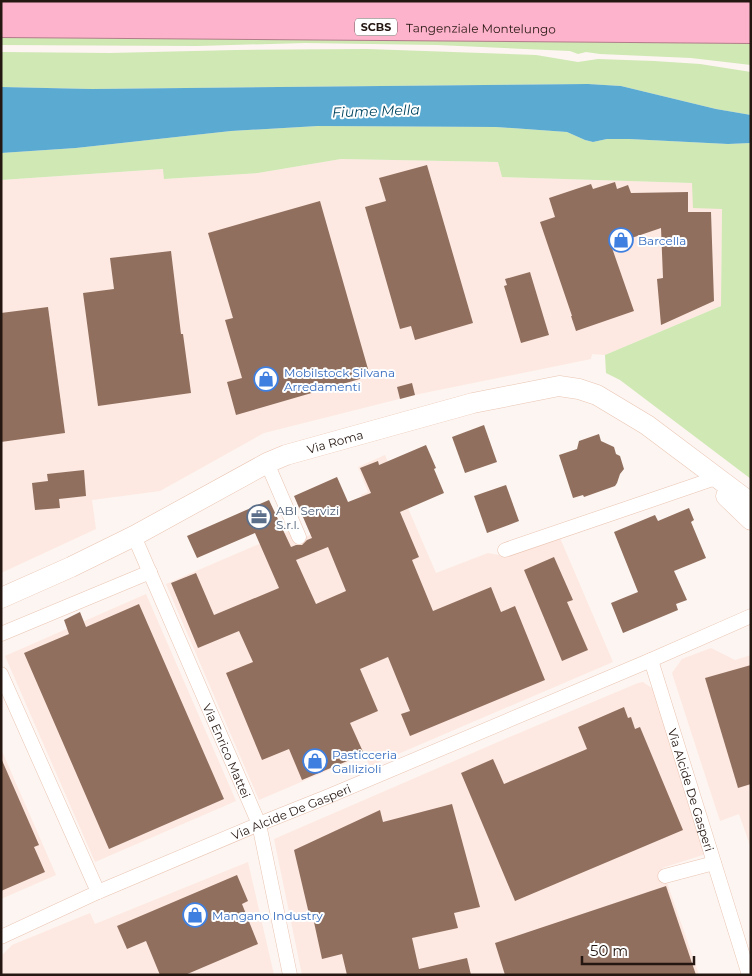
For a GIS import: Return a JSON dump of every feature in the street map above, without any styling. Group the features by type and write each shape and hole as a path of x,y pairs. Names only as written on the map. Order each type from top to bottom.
{"highway":[{"name":"Tangenziale Montelungo","path":"1,3 751,8"},
{"name":"Tangenziale Montelungo","path":"1,24 751,30"}],"street":[{"name":"Via Roma","path":"1,598 134,536 286,455 473,403 559,386 579,389 597,395 647,425 751,502"},
{"name":"Via Roma","path":"681,450 751,520"},
{"path":"267,464 300,537"},
{"path":"505,550 710,480"},
{"name":"Via Enrico Mattei","path":"134,536 259,824 290,975"},
{"path":"1,634 150,572"},
{"name":"Via Alcide De Gasperi","path":"1,937 98,892 651,660 751,616"},
{"name":"Via Alcide De Gasperi","path":"651,660 749,975"},
{"path":"1,674 98,892"},
{"name":"Via Alcide De Gasperi","path":"665,876 714,864"}],"shaded area":[{"path":"341,159 498,162 502,177 692,183 722,208 721,306 605,355 592,354 591,359 419,394 264,433 160,491 92,500 96,529 1,573 1,180 164,169 165,179 258,173"},
{"path":"385,455 436,573 488,553 505,556 560,538 613,662 370,766 364,755 259,800 166,584 294,529 298,540 367,511 361,495 368,492 358,467"},
{"path":"146,594 236,801 95,862 5,656"},
{"path":"711,648 735,660 751,655 751,848 739,814 720,821 672,673 682,659"},
{"path":"643,682 653,689 706,854 662,868 699,975 302,975 274,839 512,736"},
{"path":"1,749 56,875 1,899"},
{"path":"248,862 274,975 3,975 1,971 1,956 12,945 90,913 95,924"}],"green space":[{"path":"1,35 751,40 751,65 691,58 586,52 578,54 570,51 437,45 305,43 197,46 1,45"},
{"path":"367,49 536,55 578,62 598,59 654,61 700,64 751,72 751,115 716,109 621,86 588,84 92,89 1,87 1,52 110,53"},
{"path":"318,126 496,127 567,132 593,142 607,139 629,139 728,144 751,143 751,479 620,380 606,373 605,355 721,306 722,209 693,208 692,183 502,177 498,162 341,159 258,173 164,179 163,169 1,180 1,153 76,148 231,131"}],"water":[{"name":"Fiume Mella","path":"588,84 621,86 716,109 751,115 751,143 728,144 629,139 607,139 593,142 567,132 496,127 318,126 231,131 76,148 1,153 1,87 92,89"}],"building":[{"path":"427,165 473,323 415,340 411,326 400,329 365,207 386,201 379,178"},
{"path":"615,182 617,189 628,185 631,193 688,192 688,212 711,212 714,301 661,325 657,279 663,278 661,228 611,245 634,311 576,331 540,222 555,217 549,198 591,184 593,189"},
{"path":"320,201 370,376 236,415 227,382 242,378 225,320 233,318 208,233"},
{"path":"171,251 181,334 183,334 191,393 98,406 83,293 114,289 110,258"},
{"path":"530,272 549,335 521,343 504,286 507,285 505,279"},
{"path":"48,307 65,433 1,442 1,313"},
{"path":"412,383 415,395 400,399 397,387"},
{"path":"484,425 497,462 465,473 452,437"},
{"path":"599,434 601,441 614,447 616,454 620,456 624,469 615,486 584,497 583,495 573,498 559,455 577,449 579,441"},
{"path":"426,445 444,493 400,512 419,557 412,560 433,611 491,587 501,612 515,606 545,680 410,736 401,714 410,711 388,657 360,669 378,711 350,723 364,754 302,780 289,749 262,760 226,673 253,662 239,631 198,648 171,583 196,573 214,615 279,588 255,533 197,558 187,536 269,500 291,547 302,545 312,538 294,496 337,477 348,502 371,493 360,468 378,461 379,465","holes":["328,547 346,591 316,604 296,560"]},
{"path":"84,470 86,496 59,499 60,508 35,510 32,483 48,481 47,474"},
{"path":"506,485 519,521 487,533 474,496"},
{"path":"689,508 694,520 691,522 706,558 674,571 687,600 676,604 678,610 623,633 611,603 638,592 614,532 655,515 658,521"},
{"path":"554,557 573,600 567,602 588,650 562,661 524,570"},
{"path":"139,604 224,799 109,849 24,653 69,634 64,620 80,612 86,627"},
{"path":"751,665 751,784 738,788 705,678"},
{"path":"624,707 628,718 631,717 635,729 640,727 683,830 515,901 461,773 493,759 504,784 587,749 578,727"},
{"path":"1,758 39,845 34,847 45,872 1,891"},
{"path":"452,804 480,907 454,913 458,928 412,938 419,969 467,958 471,975 347,975 342,954 322,959 312,913 309,914 294,850 380,810 383,822"},
{"name":"Mangano Industry","path":"237,875 248,901 242,904 258,944 185,975 160,975 146,941 127,949 117,926"},
{"path":"666,886 696,975 505,975 495,943"}],"place":[{"name":"Barcella","path":"621,240"},
{"name":"Mobilstock Silvana Arredamenti","path":"266,379"},
{"name":"ABI Servizi S.r.l.","path":"259,517"},
{"name":"Pasticceria Gallizioli","path":"315,761"},
{"name":"Mangano Industry","path":"195,915"}]}
